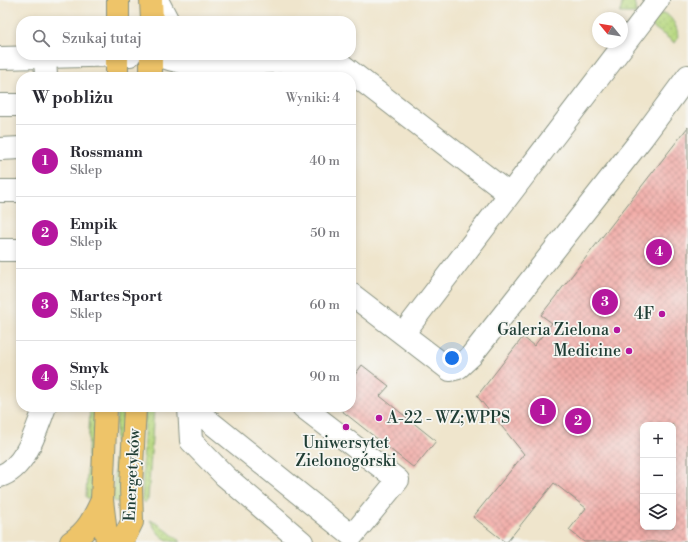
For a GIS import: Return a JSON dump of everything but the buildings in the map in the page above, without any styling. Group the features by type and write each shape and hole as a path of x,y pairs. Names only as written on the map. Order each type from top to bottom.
{"main road":[{"path":"118,0 118,16"},
{"path":"152,0 152,16"},
{"path":"151,60 151,72"},
{"name":"Energetyków","path":"106,412 102,500 107,542"},
{"name":"Energetyków","path":"122,542 132,522 131,486 135,412"},
{"path":"71,542 91,523 102,500"},
{"path":"132,522 143,542"}],"street":[{"path":"157,0 165,16"},
{"path":"403,334 658,0"},
{"path":"0,58 46,67 120,61"},
{"path":"171,60 203,66 248,66 277,61 335,66 343,72"},
{"path":"190,72 203,66"},
{"path":"248,66 268,72"},
{"path":"356,298 450,370 458,368 471,356 643,137 688,76"},
{"path":"356,81 509,194"},
{"path":"0,105 16,105"},
{"path":"0,149 16,148"},
{"path":"0,191 16,192"},
{"path":"0,250 16,250"},
{"path":"0,476 12,471 21,459 32,439 43,412"},
{"path":"189,412 191,441 225,476 302,542"},
{"path":"198,412 350,539 398,480 310,412"}],"green space":[{"path":"623,0 634,0 636,13 620,12"},
{"path":"659,14 666,14 674,23 678,36 675,43 653,27 652,23"},
{"path":"90,412 98,412 92,501 86,497"},
{"path":"117,412 127,412 123,503 113,501"},
{"path":"145,412 154,412 148,500 144,503 142,500"},
{"path":"150,520 160,525 181,542 170,541 162,537"}],"place":[{"name":"Smyk","path":"659,252"},
{"name":"Martes Sport","path":"605,302"},
{"name":"4F","path":"662,314"},
{"name":"Galeria Zielona","path":"617,330"},
{"name":"Medicine","path":"629,351"},
{"name":"Rossmann","path":"543,411"},
{"name":"A-22 - WZ;WPPS","path":"379,418"},
{"name":"Empik","path":"578,421"},
{"name":"Uniwersytet Zielonogórski","path":"346,427"}]}
